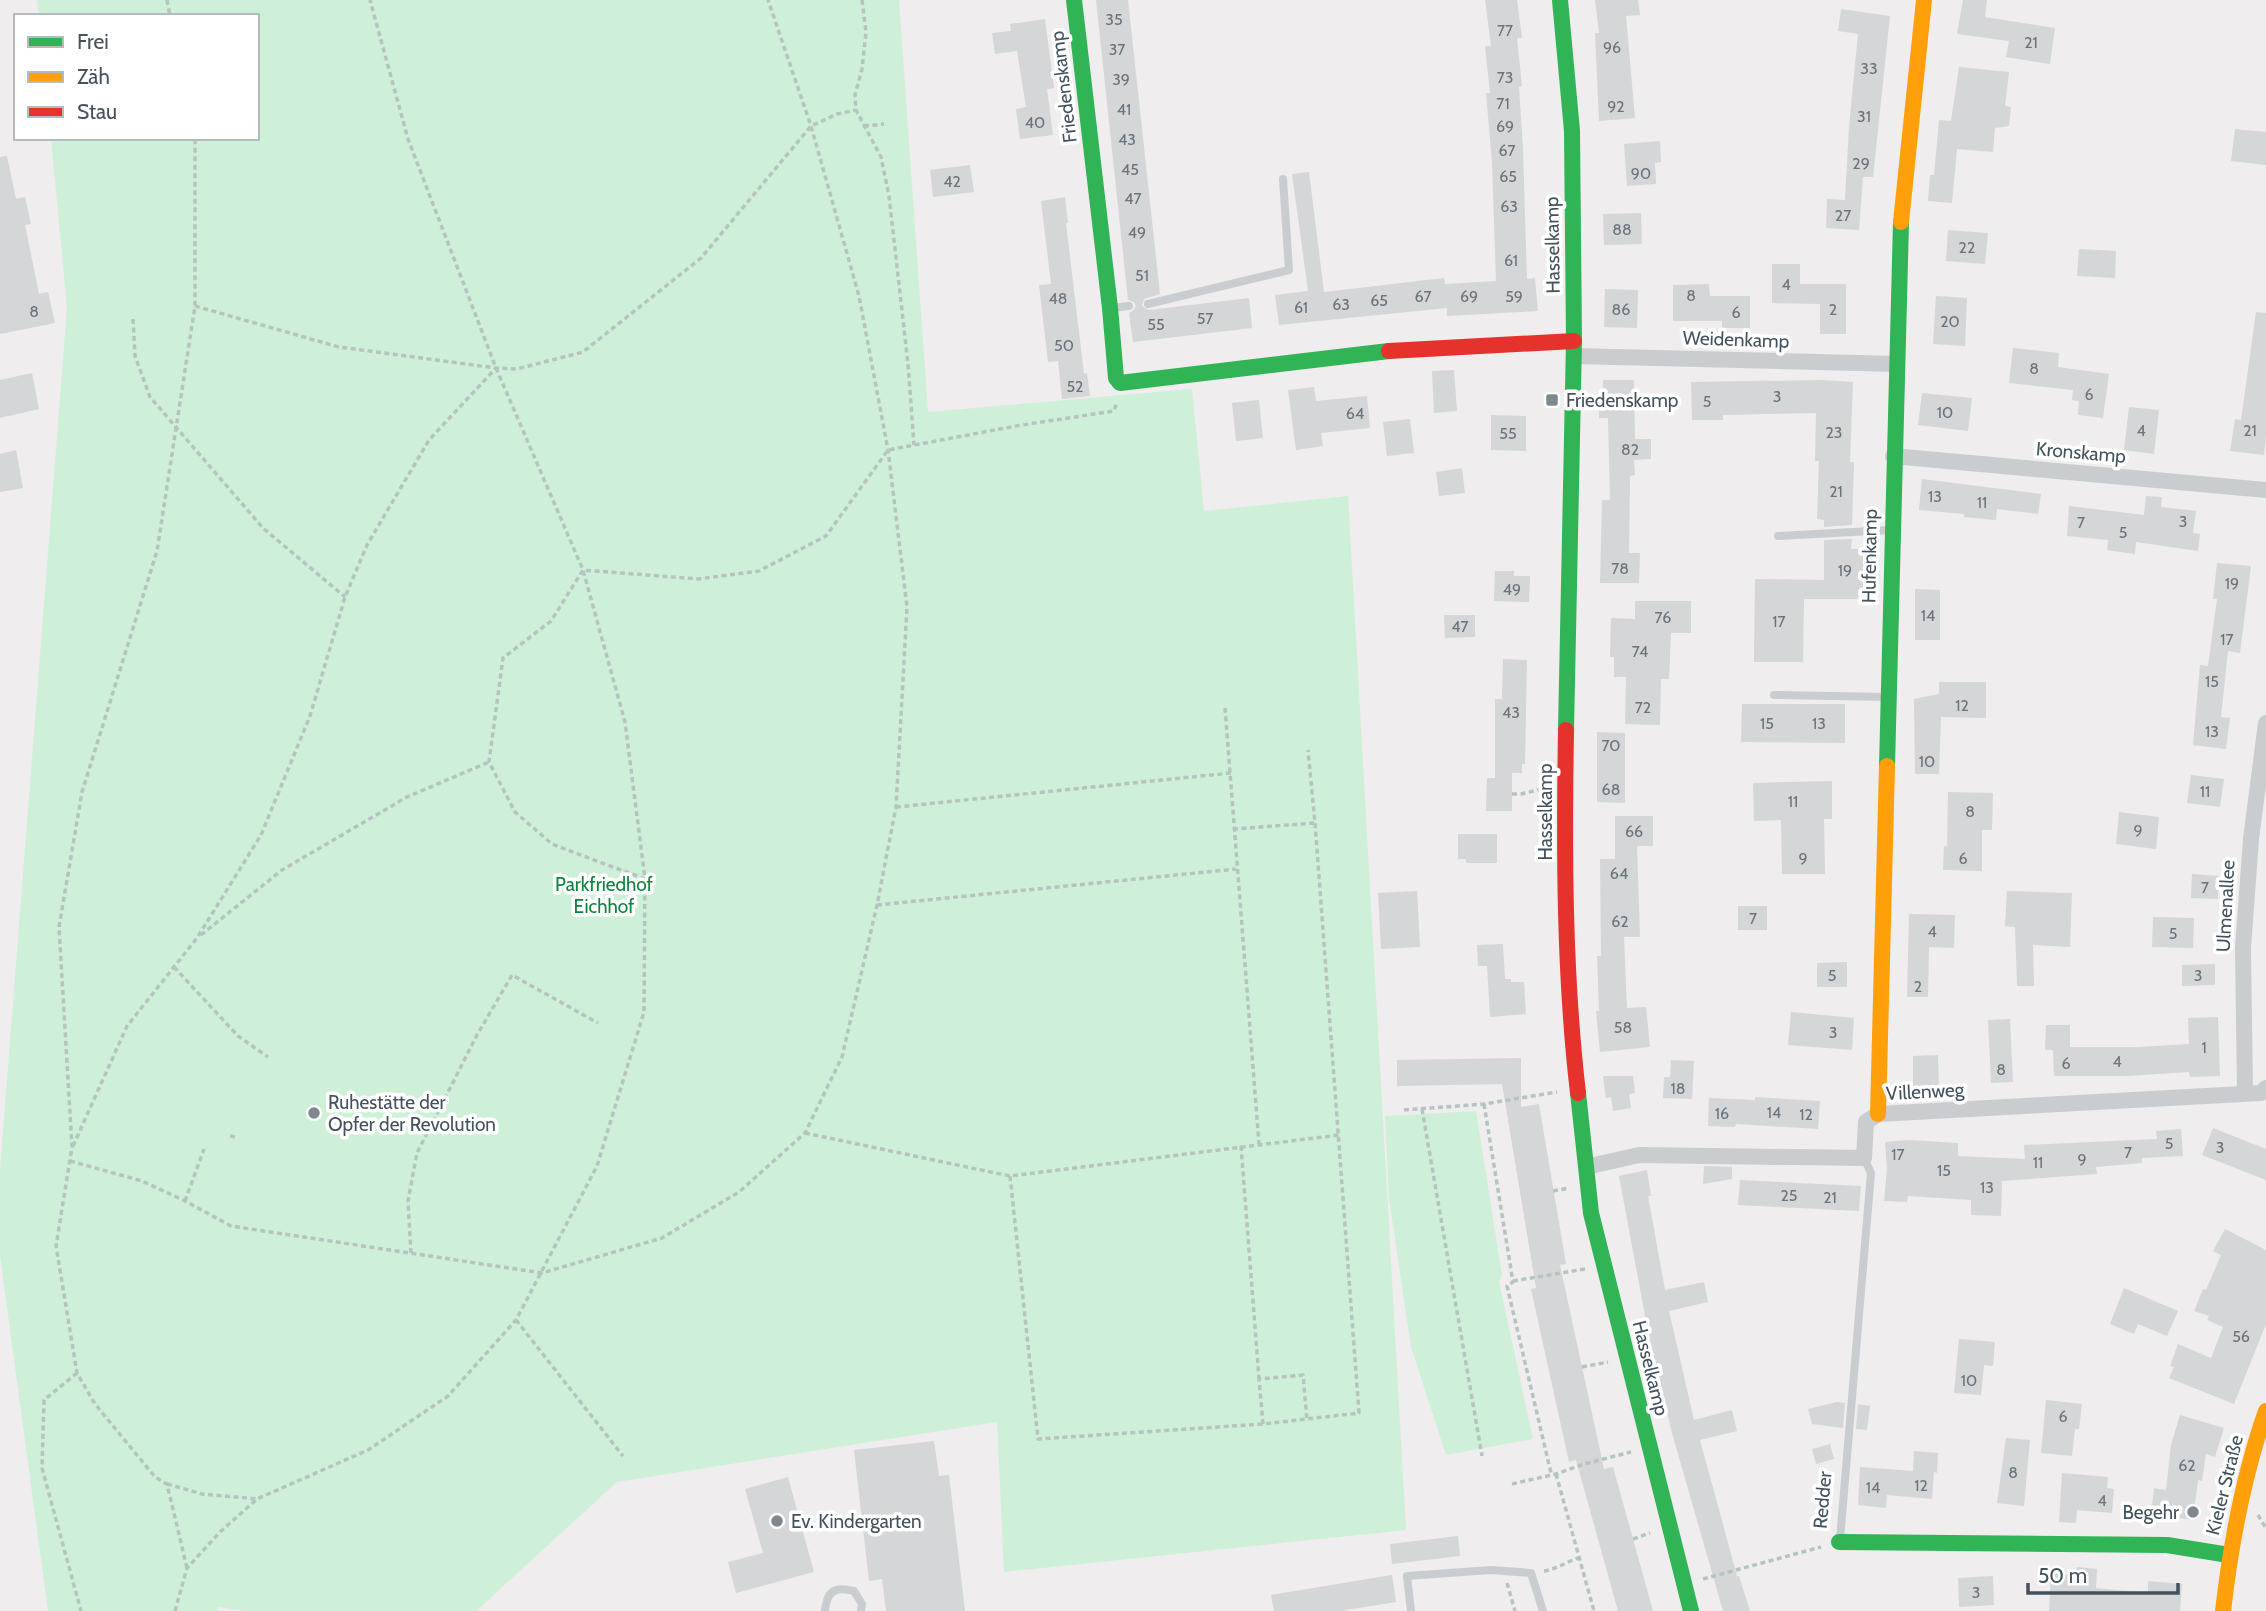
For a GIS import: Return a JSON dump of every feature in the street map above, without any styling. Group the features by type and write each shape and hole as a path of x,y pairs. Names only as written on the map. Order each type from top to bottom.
{"street":[{"name":"Friedenskamp","path":"1074,0 1111,308 1116,377 1120,383"},
{"name":"Hasselkamp","path":"1560,0 1572,131 1574,348 1564,836 1572,1044 1591,1213 1690,1611"},
{"name":"Hufenkamp","path":"1878,1114 1901,206 1924,0"},
{"name":"Weidenkamp","path":"1574,348 1897,364"},
{"path":"1120,383 1365,352 1574,348"},
{"name":"Kronskamp","path":"1893,456 2266,490"},
{"name":"Ulmenallee","path":"2260,1095 2243,948 2251,839 2266,723"},
{"name":"Villenweg","path":"1864,1158 1866,1122 1878,1114 2260,1095"},
{"path":"1586,1167 1639,1155 1864,1158"},
{"name":"Kieler Straße","path":"2223,1611 2229,1555 2250,1459 2266,1411"},
{"name":"Redder","path":"1839,1542 2167,1545 2229,1555"}],"lane":[{"path":"1148,304 1289,270 1283,179"},
{"path":"1111,308 1129,306"},
{"path":"1778,536 1891,530"},
{"path":"1773,695 1887,697"},
{"name":"Redder","path":"1839,1542 1871,1173 1864,1158"},
{"path":"1410,1611 1407,1576 1491,1570 1531,1573 1543,1611"},
{"path":"825,1611 827,1598 832,1592 842,1588 854,1591 862,1604 861,1611"}],"path":[{"path":"174,1611 187,1568 220,1532 257,1499 369,1450 448,1396 516,1320 597,1166 644,1012 645,879 625,722 583,569 496,368 408,139 370,0"},
{"path":"70,1161 142,1181 231,1226 542,1273 662,1238 739,1192 805,1133 842,1057 877,905 896,807 907,607 888,450 859,296 811,127 768,0"},
{"path":"862,0 866,32 862,69 855,95 856,110 881,157 889,196 914,445"},
{"path":"195,306 339,347 496,368 517,369 583,352 701,258 811,127 837,114 856,110"},
{"path":"864,126 884,124"},
{"path":"195,140 195,306 157,551 82,792 59,927 72,1147 56,1246 77,1373 95,1404 155,1477 167,1484 202,1494 257,1499"},
{"path":"133,318 135,356 150,397 262,528 345,597"},
{"path":"72,1147 127,1026 197,938 261,835 310,716 345,597 368,545 429,440 496,368"},
{"path":"583,569 698,579 759,571 826,536 888,450 1114,411 1120,383"},
{"path":"583,569 551,621 503,658 489,762 515,812 552,845 645,879"},
{"path":"1225,708 1259,1143"},
{"path":"1010,1176 1038,1439 1264,1424 1359,1413 1308,750"},
{"path":"197,938 282,870 407,797 489,762"},
{"path":"896,807 1231,773"},
{"path":"1512,793 1521,794 1542,788"},
{"path":"1233,829 1315,823"},
{"path":"877,905 1236,869"},
{"path":"174,967 238,1036 268,1057"},
{"path":"411,1254 408,1201 417,1153 477,1035 512,975 598,1023"},
{"path":"1404,1110 1484,1104 1577,1089"},
{"path":"1484,1104 1513,1282"},
{"path":"1422,1109 1482,1456"},
{"path":"805,1133 1010,1176 1339,1135"},
{"path":"230,1136 236,1137"},
{"path":"1241,1146 1264,1424"},
{"path":"185,1201 204,1149"},
{"path":"1594,1611 1553,1474 1507,1286 1513,1282 1604,1265"},
{"path":"516,1320 623,1456"},
{"path":"77,1373 44,1400 42,1468 81,1611"},
{"path":"1259,1379 1303,1375 1307,1420"},
{"path":"1512,1484 1649,1448"},
{"path":"167,1484 187,1568"},
{"path":"1683,1585 1839,1542"},
{"path":"1531,1573 1555,1570 1565,1562 1579,1557"},
{"path":"1506,1571 1509,1595 1515,1611"}],"green space":[{"name":"Parkfriedhof Eichhof","path":"37,0 899,0 928,412 1192,389 1204,511 1348,496 1406,1530 1004,1572 997,1422 617,1482 476,1611 245,1611 219,1607 217,1611 48,1611 0,1256 0,1170 67,308 51,140 259,140 259,14 39,14"},
{"path":"1476,1111 1502,1275 1499,1282 1533,1439 1446,1455 1411,1347 1389,1198 1385,1116"}],"building":[{"path":"1096,0 1128,0 1160,294 1144,299 1142,306 1149,310 1249,298 1252,328 1133,342 1129,313 1136,306 1128,300"},
{"path":"1485,0 1517,0 1522,38 1517,38 1522,86 1519,87 1527,279 1535,278 1538,311 1447,316 1447,308 1279,325 1275,295 1308,291 1292,174 1309,172 1324,292 1444,278 1445,284 1496,281 1492,162 1486,93 1490,93 1485,46 1491,46"},
{"path":"1595,0 1638,0 1640,15 1626,16 1635,118 1599,121 1595,33 1599,33"},
{"path":"1963,0 1987,0 1985,17 2055,28 2050,64 2006,57 2009,41 1957,34"},
{"path":"1841,9 1890,16 1873,177 1863,177 1859,230 1826,228 1827,199 1845,200 1858,34 1838,31"},
{"path":"1045,19 1054,88 1047,89 1053,135 1020,139 1016,109 1026,107 1017,51 995,54 992,33 1011,31 1010,24"},
{"path":"1959,67 2009,72 2005,106 2011,107 2009,126 1995,128 1993,152 1957,149 1952,203 1928,201 1930,175 1934,175 1939,120 1951,121"},
{"path":"2235,129 2266,132 2266,165 2231,161"},
{"path":"1660,141 1661,162 1655,163 1656,184 1627,186 1624,144"},
{"path":"7,156 16,199 25,197 31,224 25,225 39,294 48,292 55,323 0,334 0,157"},
{"path":"970,165 974,192 933,197 930,170"},
{"path":"1065,197 1084,374 1087,373 1090,396 1062,399 1058,361 1048,362 1039,285 1051,284 1041,201"},
{"path":"1641,213 1642,244 1604,245 1603,214"},
{"path":"1948,230 1988,233 1985,264 1946,261"},
{"path":"2079,249 2116,251 2115,278 2077,276"},
{"path":"1772,264 1800,264 1800,284 1846,284 1846,334 1820,334 1820,304 1772,303"},
{"path":"1709,284 1710,296 1750,296 1750,328 1722,328 1722,321 1673,321 1673,285"},
{"path":"1605,289 1638,290 1637,328 1604,327"},
{"path":"1936,296 1967,298 1965,346 1933,344"},
{"path":"2256,312 2266,313 2264,455 2230,451 2235,419 2241,420"},
{"path":"2013,348 2059,353 2058,367 2109,374 2103,418 2078,415 2079,401 2072,400 2073,390 2009,383"},
{"path":"1454,370 1457,411 1434,413 1432,371"},
{"path":"32,373 39,409 0,418 0,380"},
{"path":"1603,380 1634,380 1635,439 1651,439 1651,459 1634,460 1635,475 1630,476 1629,553 1640,553 1639,583 1600,583 1602,500 1610,500 1608,418 1599,418"},
{"path":"1691,382 1853,382 1850,462 1854,462 1852,525 1824,527 1824,520 1817,519 1819,461 1815,461 1816,413 1723,415 1723,420 1692,420"},
{"path":"1314,387 1316,401 1367,396 1370,428 1321,433 1323,446 1296,450 1288,390"},
{"path":"1922,393 1972,398 1968,431 1918,425"},
{"path":"1259,400 1263,438 1236,441 1232,403"},
{"path":"2129,407 2159,410 2154,454 2124,450"},
{"path":"1491,415 1526,416 1526,451 1491,450"},
{"path":"1410,419 1414,453 1387,456 1383,422"},
{"path":"16,450 23,488 0,492 0,454"},
{"path":"1462,468 1465,493 1439,496 1436,472"},
{"path":"1922,479 2041,494 2038,514 1997,509 1996,520 1919,510"},
{"path":"2146,496 2162,497 2161,507 2196,511 2193,533 2200,534 2198,551 2136,542 2135,554 2107,550 2108,540 2067,536 2069,506 2144,515"},
{"path":"1852,539 1851,549 1867,549 1867,592 1858,592 1858,599 1804,599 1803,662 1754,662 1755,579 1824,580 1824,540"},
{"path":"2217,563 2251,566 2240,653 2228,651 2221,717 2230,718 2226,749 2193,745 2200,665 2208,666 2217,599 2213,599"},
{"path":"1495,571 1514,571 1514,576 1530,576 1529,602 1494,601"},
{"path":"1915,589 1940,590 1940,640 1915,640"},
{"path":"1635,601 1691,601 1691,633 1671,633 1669,679 1661,679 1660,725 1625,724 1626,677 1614,677 1614,657 1610,657 1611,618 1635,619"},
{"path":"1444,615 1475,615 1475,637 1445,638"},
{"path":"1503,659 1527,660 1525,764 1522,764 1522,773 1512,773 1512,811 1486,811 1487,778 1495,778 1495,699 1502,699"},
{"path":"1939,682 1986,682 1986,718 1941,717 1939,774 1915,774 1914,699 1939,694"},
{"path":"1742,704 1845,704 1845,743 1741,742"},
{"path":"1597,732 1625,733 1625,803 1597,802"},
{"path":"2191,775 2224,779 2220,807 2187,803"},
{"path":"1832,781 1832,819 1824,819 1825,874 1782,874 1781,820 1754,821 1753,783"},
{"path":"1948,792 1993,793 1992,830 1982,830 1982,871 1943,870 1944,846 1947,846"},
{"path":"2119,812 2159,817 2156,849 2116,844"},
{"path":"1615,816 1653,816 1653,846 1637,846 1640,937 1624,937 1627,1008 1646,1007 1650,1047 1600,1052 1596,1011 1599,1011 1597,956 1601,956 1600,859 1615,859"},
{"path":"1458,834 1497,834 1497,863 1466,863 1466,859 1458,859"},
{"path":"2192,874 2219,876 2218,899 2191,898"},
{"path":"1417,891 1420,947 1381,949 1378,893"},
{"path":"2007,891 2072,893 2070,947 2033,945 2034,986 2017,986 2015,927 2005,926"},
{"path":"1738,906 1767,906 1767,930 1738,930"},
{"path":"1909,914 1955,915 1954,948 1929,947 1928,997 1907,997"},
{"path":"2153,917 2194,918 2193,948 2152,947"},
{"path":"1503,944 1505,979 1524,982 1526,1014 1490,1017 1487,966 1478,966 1477,945"},
{"path":"1847,962 1847,987 1817,987 1817,963"},
{"path":"2215,964 2215,985 2182,986 2182,965"},
{"path":"1791,1012 1854,1018 1852,1050 1788,1045"},
{"path":"2218,1017 2220,1076 2190,1077 2189,1072 2127,1076 2054,1076 2053,1050 2045,1050 2046,1025 2070,1025 2070,1047 2139,1047 2189,1044 2188,1018"},
{"path":"2010,1019 2013,1082 1991,1083 1988,1020"},
{"path":"1938,1055 1939,1086 1913,1086 1913,1056"},
{"path":"1521,1058 1521,1107 1539,1104 1566,1264 1560,1265 1604,1469 1613,1467 1653,1611 1618,1611 1576,1460 1569,1462 1531,1289 1536,1288 1502,1084 1397,1086 1397,1060"},
{"path":"1671,1060 1694,1061 1692,1099 1663,1098 1664,1077 1670,1077"},
{"path":"1603,1076 1633,1076 1635,1093 1629,1094 1631,1108 1613,1111 1611,1097 1606,1098"},
{"path":"1755,1097 1820,1101 1818,1129 1736,1124 1735,1127 1708,1126 1709,1098 1755,1100"},
{"path":"2213,1128 2266,1149 2266,1180 2202,1155"},
{"path":"2181,1129 2183,1156 2142,1158 2142,1163 2096,1167 2097,1174 2002,1181 2001,1216 1971,1215 1971,1200 1908,1196 1907,1202 1884,1201 1887,1168 1885,1142 1908,1140 1958,1143 1958,1156 2025,1159 2024,1145 2157,1139 2156,1131"},
{"path":"1704,1166 1732,1167 1732,1179 1703,1184"},
{"path":"1647,1170 1651,1196 1648,1196 1665,1290 1704,1282 1708,1302 1669,1311 1694,1420 1732,1410 1737,1431 1700,1440 1737,1576 1750,1611 1723,1611 1672,1433 1648,1332 1619,1176"},
{"path":"1740,1180 1861,1186 1859,1211 1738,1205"},
{"path":"2225,1229 2266,1250 2266,1324 2234,1404 2169,1378 2174,1367 2170,1366 2178,1344 2211,1358 2223,1327 2207,1320 2209,1316 2194,1311 2221,1255 2213,1251"},
{"path":"2124,1288 2178,1311 2167,1336 2138,1324 2134,1334 2110,1324"},
{"path":"1959,1339 1995,1342 1993,1366 1984,1365 1981,1395 1954,1393"},
{"path":"2046,1400 2082,1404 2079,1429 2075,1429 2072,1456 2041,1453"},
{"path":"1837,1402 1845,1403 1843,1428 1812,1424 1808,1409"},
{"path":"1858,1404 1870,1406 1867,1430 1856,1429"},
{"path":"2180,1415 2224,1428 2215,1457 2206,1454 2202,1481 2198,1480 2193,1520 2151,1514 2154,1488 2166,1490 2171,1445"},
{"path":"2006,1438 2030,1440 2024,1506 1997,1503"},
{"path":"934,1441 939,1476 949,1475 965,1611 886,1611 882,1579 869,1581 854,1450"},
{"path":"1830,1444 1834,1459 1816,1464 1812,1449"},
{"path":"1914,1451 1938,1453 1932,1499 1887,1495 1886,1508 1858,1505 1860,1467 1913,1471"},
{"path":"2062,1473 2108,1477 2107,1488 2114,1489 2112,1513 2077,1510 2076,1523 2059,1522"},
{"name":"Ev. Kindergarten","path":"788,1477 814,1572 736,1593 728,1562 763,1553 745,1489"},
{"path":"1458,1536 1460,1556 1392,1564 1390,1544"},
{"path":"2077,1567 2097,1569 2096,1588 2148,1593 2148,1581 2182,1584 2180,1611 2049,1611 2051,1573 2076,1575"},
{"path":"1392,1575 1396,1602 1340,1611 1274,1611 1271,1595"},
{"path":"1993,1576 1994,1605 1959,1607 1958,1578"}],"traffic: fast":[{"path":"1074,0 1116,378 1120,383 1389,351"},
{"path":"1560,0 1572,131 1574,341 1566,730"},
{"path":"1887,766 1901,222"},
{"path":"1578,1093 1591,1213 1691,1611"},
{"path":"1839,1542 2167,1545 2229,1555"}],"traffic: slow":[{"path":"1901,222 1924,0"},
{"path":"1878,1114 1887,766"},
{"path":"2223,1611 2239,1510 2266,1411"}],"traffic: jam":[{"path":"1389,351 1574,341"},
{"path":"1566,730 1566,912 1578,1093"}],"place":[{"name":"Friedenskamp","path":"1552,400"},
{"name":"Ruhestätte der Opfer der Revolution","path":"314,1113"},
{"name":"Begehr","path":"2193,1512"},
{"name":"Ev. Kindergarten","path":"777,1521"}]}
